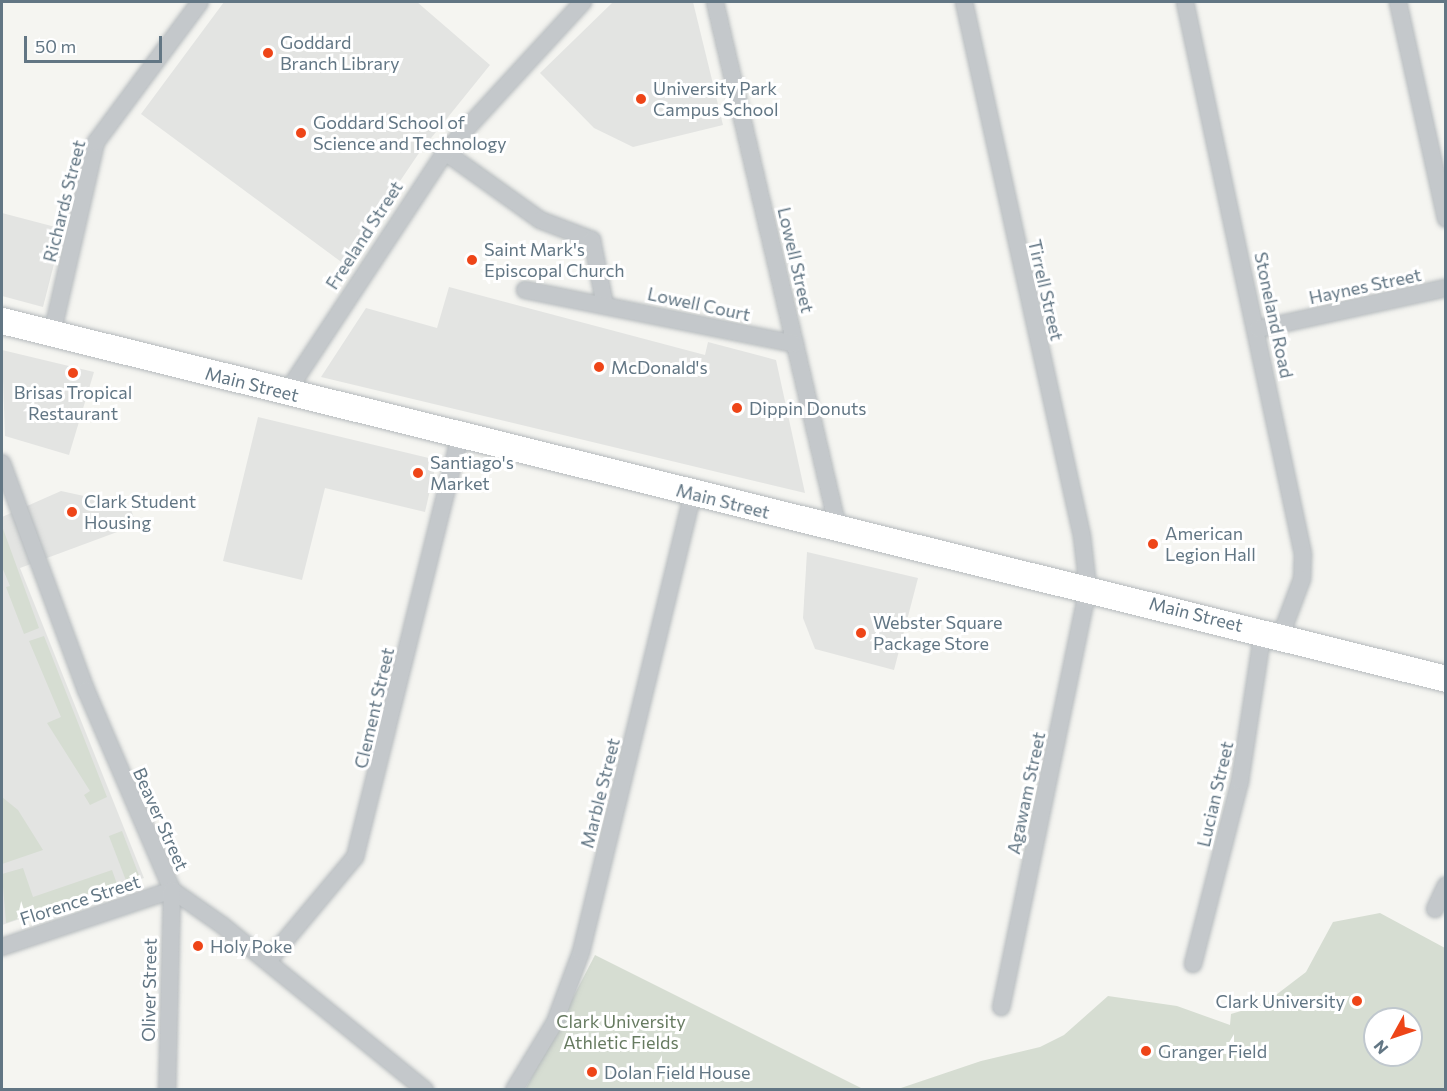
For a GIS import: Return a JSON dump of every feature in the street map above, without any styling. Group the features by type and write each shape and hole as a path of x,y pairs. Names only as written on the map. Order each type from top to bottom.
{"main road":[{"name":"Main Street","path":"2,321 693,494 1272,633 1445,679"}],"street":[{"name":"Richards Street","path":"52,334 96,142 200,2"},
{"name":"Freeland Street","path":"287,392 445,152 583,2"},
{"name":"Lowell Street","path":"715,2 838,528"},
{"name":"Tirrell Street","path":"964,2 1082,536 1088,588"},
{"name":"Stoneland Road","path":"1185,2 1258,329 1303,554 1302,579 1272,633"},
{"path":"1398,2 1446,219"},
{"path":"445,152 540,220 592,240 605,305"},
{"name":"Haynes Street","path":"1258,329 1446,288"},
{"name":"Lowell Court","path":"525,290 795,344"},
{"name":"Clement Street","path":"268,961 355,857 460,436"},
{"name":"Beaver Street","path":"2,463 86,690 172,890 268,961 425,1089"},
{"name":"Marble Street","path":"514,1089 555,1022 581,952 693,494"},
{"name":"Agawam Street","path":"1001,1007 1088,588"},
{"name":"Lucian Street","path":"1192,964 1240,781 1272,633"},
{"path":"1435,909 1446,885"},
{"name":"Florence Street","path":"2,947 172,890"},
{"name":"Oliver Street","path":"167,1089 172,890"}],"shaded area":[{"name":"Goddard School of Science and Technology","path":"224,2 417,2 490,65 419,153 344,264 141,114"},
{"name":"University Park Campus School","path":"613,2 693,2 723,125 633,147 594,128 540,73"},
{"path":"2,213 63,229 43,307 2,296"},
{"path":"449,287 705,355 708,342 776,360 805,493 321,377 366,308 437,328"},
{"path":"2,350 94,372 69,455 5,436"},
{"path":"258,417 437,460 425,512 325,488 302,580 223,561"},
{"path":"61,491 130,506 136,525 20,568 144,878 2,925 2,517"},
{"path":"807,552 918,578 894,670 815,649 803,618"}],"green space":[{"path":"2,526 39,628 24,634 6,587 10,586 2,567"},
{"path":"44,636 107,797 90,805 84,795 90,791 47,723 61,717 29,641"},
{"path":"2,797 18,810 43,850 2,864"},
{"path":"122,831 140,877 126,882 109,836"},
{"path":"23,868 33,897 112,870 117,884 6,923 2,874"},
{"name":"Clark University","path":"1380,913 1445,948 1445,1089 898,1089 981,1061 1040,1047 1064,1035 1108,996 1177,1006 1230,1025 1231,1014 1264,1004 1306,972 1333,922"},
{"name":"Clark University Athletic Fields","path":"595,955 863,1089 525,1090"}],"place":[{"name":"Goddard Branch Library","path":"268,53"},
{"name":"University Park Campus School","path":"641,99"},
{"name":"Goddard School of Science and Technology","path":"301,133"},
{"name":"Saint Mark's Episcopal Church","path":"472,260"},
{"name":"McDonald's","path":"599,367"},
{"name":"Brisas Tropical Restaurant","path":"73,373"},
{"name":"Dippin Donuts","path":"737,408"},
{"name":"Santiago's Market","path":"418,473"},
{"name":"Clark Student Housing","path":"72,512"},
{"name":"American Legion Hall","path":"1153,544"},
{"name":"Webster Square Package Store","path":"861,633"},
{"name":"Holy Poke","path":"198,946"},
{"name":"Clark University","path":"1357,1001"},
{"name":"Granger Field","path":"1146,1051"},
{"name":"Dolan Field House","path":"592,1072"}]}
